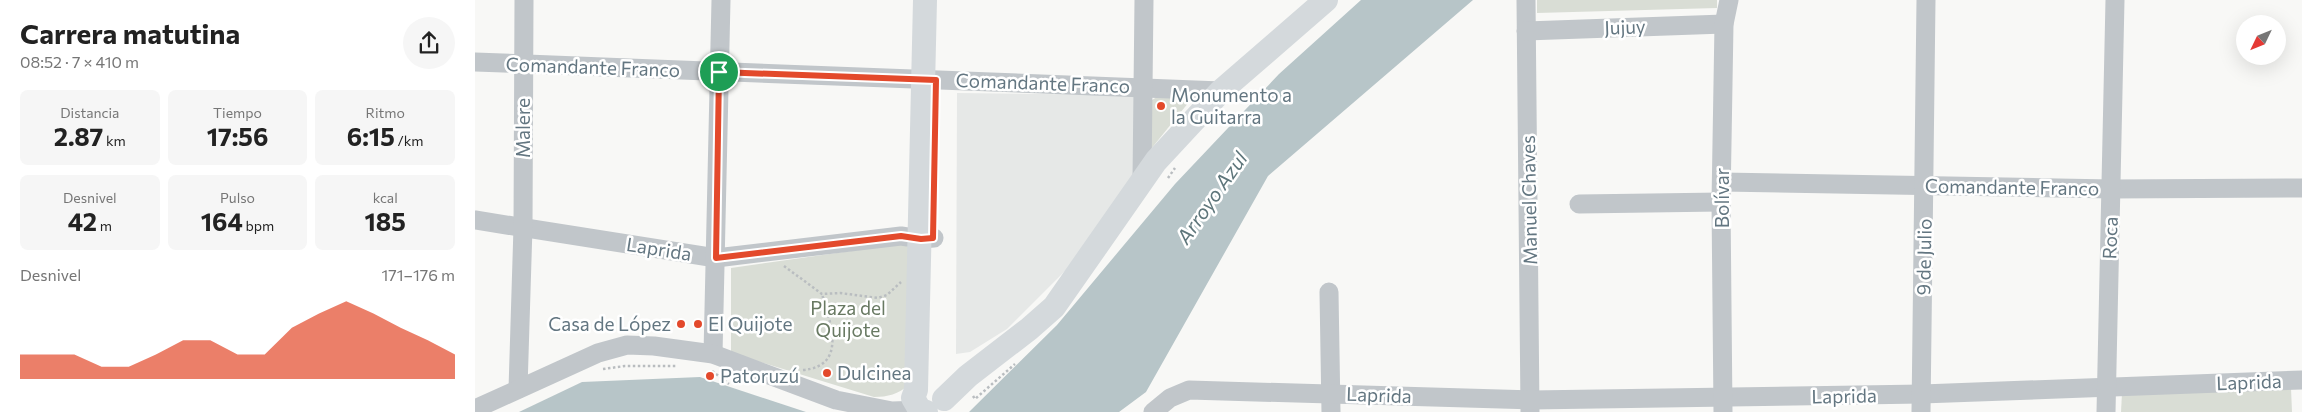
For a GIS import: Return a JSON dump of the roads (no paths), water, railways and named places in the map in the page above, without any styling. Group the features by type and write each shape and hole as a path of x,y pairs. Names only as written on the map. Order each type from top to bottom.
{"main road":[{"path":"925,0 930,80"},
{"path":"938,0 930,80 925,246 926,400 964,380 1054,307 1153,180 1156,161 1221,91 1326,0"}],"street":[{"name":"Malere","path":"518,389 523,227 524,0"},
{"path":"713,354 721,0"},
{"path":"1144,0 1141,86 1153,180"},
{"name":"Manuel Chaves","path":"1526,0 1531,406"},
{"name":"Bolívar","path":"1723,405 1721,202 1724,24 1729,0"},
{"name":"9 de Julio","path":"1921,403 1926,0"},
{"name":"Roca","path":"2106,412 2115,0"},
{"name":"Jujuy","path":"1526,31 1724,24"},
{"name":"Comandante Franco","path":"475,62 930,80 1141,86 1221,91"},
{"name":"Comandante Franco","path":"1722,182 2112,189 2302,188"},
{"path":"1579,204 1721,202"},
{"name":"Laprida","path":"475,220 716,258 901,236 925,246"},
{"path":"1329,292 1331,403"},
{"path":"475,409 599,353 627,345 654,346 713,354 836,400 862,406 926,400"},
{"name":"Laprida","path":"1153,412 1189,390 1331,403 1531,406 1723,405 1921,403 2107,387 2302,380"}],"water":[{"name":"Arroyo Azul","path":"1361,0 1473,0 1268,176 1146,392 1119,412 969,412 1057,325 1175,184 1279,74"},
{"path":"700,377 806,412 519,412 582,382"}],"place":[{"name":"Monumento a la Guitarra","path":"1161,106"},
{"name":"Casa de López","path":"681,324"},
{"name":"El Quijote","path":"698,324"},
{"name":"Dulcinea","path":"827,373"},
{"name":"Patoruzú","path":"710,376"}],"park label":[{"name":"Plaza del Quijote","path":"848,319"}]}
